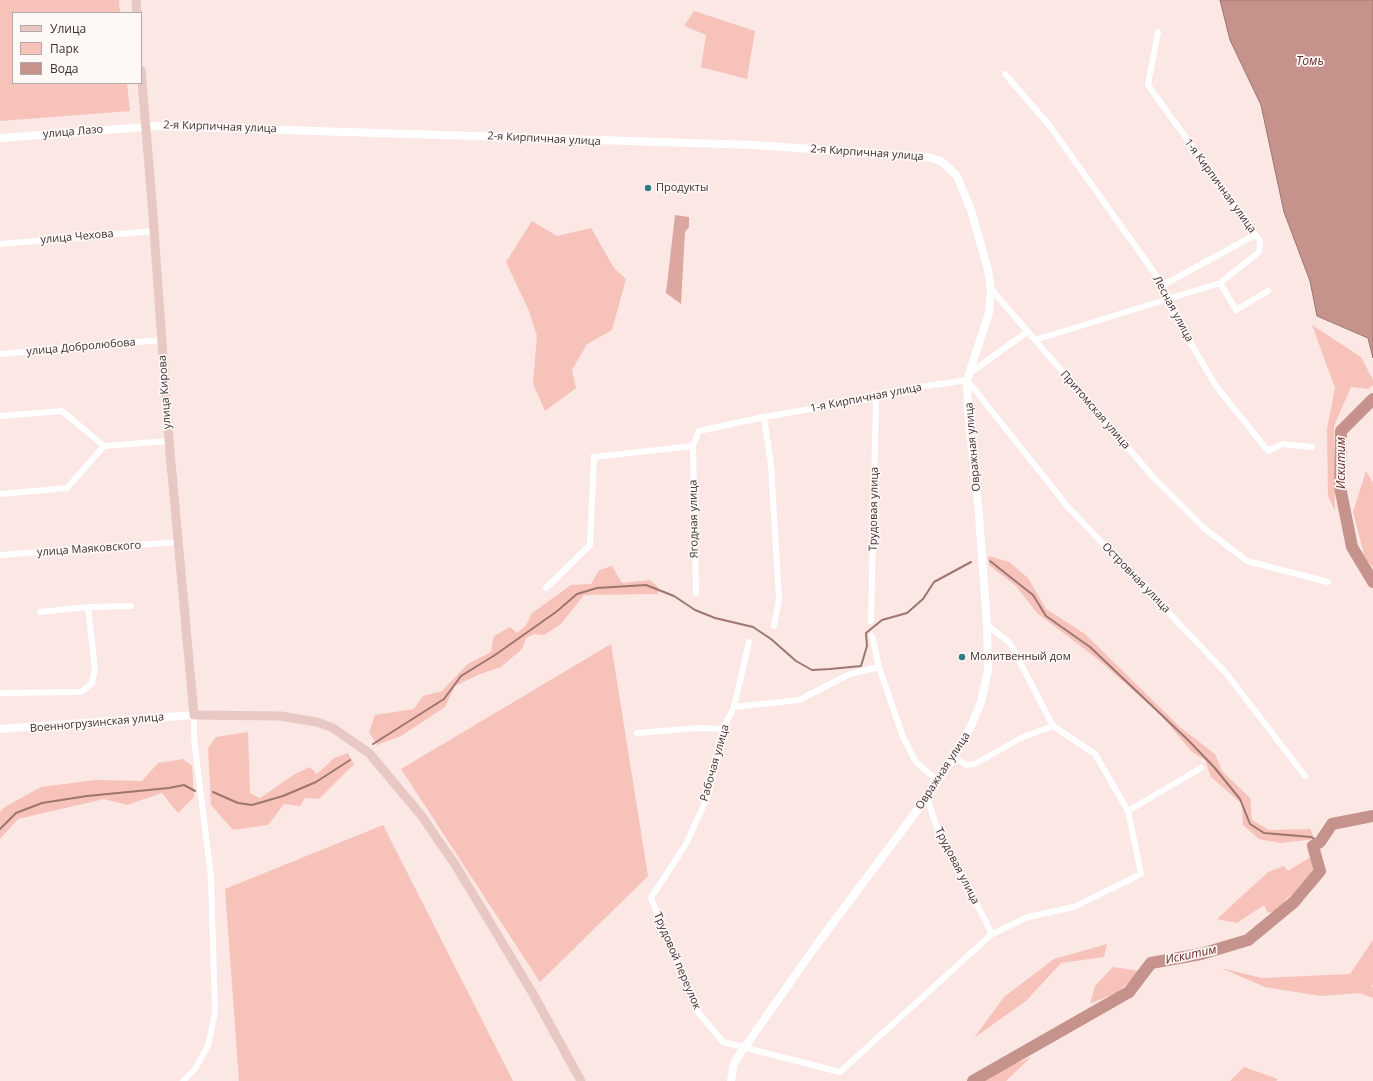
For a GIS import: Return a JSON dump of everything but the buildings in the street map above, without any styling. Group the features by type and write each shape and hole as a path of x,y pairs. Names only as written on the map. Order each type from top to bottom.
{"main road":[{"path":"136,0 137,12"},
{"name":"улица Кирова","path":"142,84 155,231 169,441 194,715"},
{"path":"194,715 281,716 317,722 333,728 369,753 421,815 456,866 532,992 581,1081"}],"street":[{"name":"1-я Кирпичная улица","path":"1035,340 1166,301 1220,283 1259,252 1260,241 1148,85 1158,32"},
{"name":"Лесная улица","path":"1005,74 1049,126 1163,285 1166,301 1216,386 1268,451 1282,444 1312,447"},
{"name":"улица Лазо","path":"0,138 145,126"},
{"name":"2-я Кирпичная улица","path":"145,126 766,146 908,154 941,161 957,176 971,210 988,270 991,289"},
{"name":"улица Чехова","path":"0,244 155,231"},
{"path":"1163,285 1255,235"},
{"path":"1220,283 1236,310 1268,291"},
{"name":"Притомская улица","path":"991,289 1154,478 1204,528 1247,561 1328,582"},
{"name":"Овражная улица","path":"731,1081 734,1063 815,947 938,781 972,726 982,702 988,670 987,625 979,515 968,410 969,376 990,313 991,289"},
{"name":"1-я Кирпичная улица","path":"693,446 699,431 764,417 876,398 969,376 1028,332"},
{"name":"улица Добролюбова","path":"0,354 162,340"},
{"name":"Островная улица","path":"969,376 1068,507 1226,673 1305,776"},
{"name":"Трудовая улица","path":"871,621 876,398"},
{"path":"0,416 62,411 104,446 169,441"},
{"path":"764,417 771,465 779,599 774,626"},
{"path":"0,494 67,488 104,446"},
{"path":"546,588 590,545 594,456 693,446"},
{"name":"Ягодная улица","path":"693,446 696,593"},
{"name":"улица Маяковского","path":"0,555 179,542"},
{"path":"40,612 88,607 131,606"},
{"path":"0,693 82,692 92,684 95,669 88,607"},
{"path":"987,625 1010,643 1053,726 1095,754 1128,811 1141,874 1074,907 1028,917 992,934"},
{"path":"872,636 879,667 903,737 916,762 938,781"},
{"name":"Рабочая улица","path":"651,898 686,844 708,796 723,729 734,707 749,642"},
{"path":"734,707 799,700 850,674 879,667"},
{"path":"184,1081 195,1069 208,1046 215,1012 211,878 194,738 194,715"},
{"name":"Военногрузинская улица","path":"0,729 194,715"},
{"path":"954,757 966,765 975,764 1021,738 1053,726"},
{"path":"637,733 698,728 723,729"},
{"path":"1128,811 1201,768"},
{"name":"Трудовая улица","path":"927,797 936,825 992,934"},
{"name":"Трудовой переулок","path":"651,898 698,1012 723,1042 840,1072 992,934"}],"green space":[{"path":"0,0 119,0 120,12 12,12 12,84 127,84 130,111 0,121"},
{"path":"694,11 755,31 747,79 701,67 706,35 684,26"},
{"path":"532,221 557,236 591,228 614,268 626,279 612,330 587,344 572,370 576,388 545,411 533,384 537,336 529,311 506,262"},
{"path":"1312,325 1361,357 1373,380 1373,385 1368,389 1351,387 1334,426 1335,511 1328,496 1327,429 1335,388"},
{"path":"1366,471 1373,483 1373,568 1365,558 1353,512"},
{"path":"988,556 1009,562 1028,578 1046,609 1085,634 1181,728 1215,754 1222,771 1250,798 1252,820 1269,830 1310,829 1315,839 1280,843 1259,839 1243,825 1242,804 1211,777 1205,760 1192,752 1159,713 1095,657 1037,613 1016,586 989,565"},
{"path":"612,566 622,583 650,580 659,588 658,594 584,595 561,624 544,635 534,634 526,638 522,649 501,667 480,674 455,686 445,707 401,736 377,745 369,732 375,715 414,709 423,696 442,691 468,664 491,652 494,636 510,627 517,633 526,625 532,613 571,585 591,584 599,570"},
{"path":"611,644 648,876 540,982 401,769"},
{"path":"248,732 250,793 260,798 295,774 310,767 317,774 334,758 348,753 354,764 319,799 305,798 300,806 284,804 268,825 233,830 211,805 208,748 216,737"},
{"path":"183,759 192,766 194,797 178,813 162,793 127,805 104,799 18,819 0,839 0,812 3,808 41,787 96,780 142,781 158,763"},
{"path":"383,825 513,1081 239,1081 225,889"},
{"path":"1312,856 1315,871 1298,892 1287,898 1281,909 1268,913 1264,905 1237,923 1217,919 1268,872 1284,866 1288,871"},
{"path":"1373,940 1373,984 1371,987 1373,987 1373,998 1360,993 1320,996 1265,987 1221,968 1262,978 1350,974"},
{"path":"1107,944 1104,957 1061,963 1026,1001 974,1038 1004,997 1054,959"},
{"path":"1113,967 1140,971 1118,992 1090,1004 1095,986"},
{"path":"1031,1057 1006,1081 983,1081 992,1074"},
{"path":"1244,1067 1278,1079 1276,1081 1230,1081"}],"shaded area":[{"path":"675,215 689,217 689,227 685,232 681,304 666,293"}],"water":[{"name":"Томь","path":"1220,0 1373,0 1373,358 1368,338 1317,316 1310,281 1284,212 1261,105 1230,40"}],"waterway":[{"name":"Искитим","path":"1373,399 1341,431 1340,487 1352,547 1373,582"},
{"path":"990,561 1033,595 1046,616 1090,647 1188,740 1214,767 1240,799 1250,824 1264,833 1311,837 1320,842"},
{"path":"373,744 444,699 461,676 495,655 556,612 577,594 597,588 646,585 674,596 695,610 715,618 753,627 771,639 796,661 812,670 830,669 861,666 867,646 866,633 882,620 907,613 923,599 934,582 971,562"},
{"path":"213,792 238,803 252,805 283,796 316,782 350,760"},
{"path":"0,829 16,813 42,803 87,796 169,788 184,785 195,791"},
{"name":"Искитим","path":"973,1081 1129,992 1151,963 1201,954 1248,940 1294,902 1320,871 1313,846 1320,842 1332,824 1373,816"}],"place":[{"name":"Продукты","path":"648,188"},
{"name":"Молитвенный дом","path":"962,657"}]}
